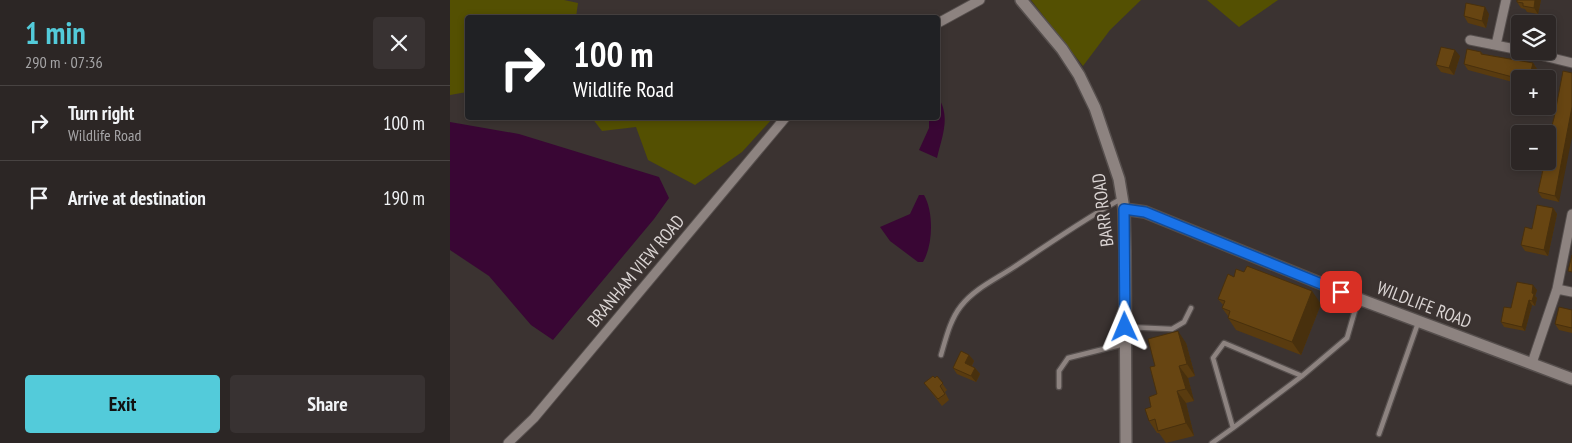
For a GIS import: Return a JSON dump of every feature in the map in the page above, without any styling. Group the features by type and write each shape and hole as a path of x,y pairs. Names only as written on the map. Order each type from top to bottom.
{"street":[{"path":"940,22 980,0"},
{"name":"BARR ROAD","path":"1021,0 1062,49 1084,84 1113,155 1123,204 1126,443"},
{"path":"1496,45 1506,0"},
{"path":"1470,40 1511,48"},
{"path":"1556,59 1572,63"},
{"name":"BRANHAM VIEW ROAD","path":"508,443 534,418 783,120"},
{"name":"WILDLIFE ROAD","path":"1123,204 1418,322 1572,379"},
{"path":"1532,363 1557,288 1572,214"},
{"path":"1557,288 1572,292"}],"lane":[{"path":"941,356 950,324 963,304 977,292 1058,237 1123,204"},
{"path":"1212,443 1302,376 1347,338 1359,299"},
{"path":"1125,327 1172,329 1184,322 1191,308"},
{"path":"1379,434 1418,322"},
{"path":"1233,428 1214,358 1224,343 1302,376"},
{"path":"1059,387 1060,371 1068,358 1125,344"}],"shaded area":[{"path":"450,0 564,0 578,3 576,15 465,15 465,92 450,95"},
{"path":"1031,0 1141,0 1110,30 1083,66"},
{"path":"1207,0 1278,0 1239,27"},
{"path":"940,100 945,119 937,158 919,150 929,128 929,120 940,120"},
{"path":"594,120 771,120 742,152 695,185 648,160 636,127 602,131"},
{"path":"450,122 519,134 659,177 669,198 654,219 553,340 531,325 489,276 450,250"},
{"path":"919,195 924,195 931,219 929,247 923,262 918,262 890,241 880,227 910,214"}],"building":[{"path":"1517,0 1535,0 1534,8 1523,6 1523,3 1517,2"},
{"path":"1466,3 1485,7 1482,21 1464,16"},
{"path":"1441,47 1455,50 1449,68 1436,65"},
{"path":"1467,49 1481,52 1481,54 1533,63 1531,70 1511,70 1511,77 1464,64"},
{"path":"1563,71 1572,73 1572,107 1555,196 1538,192 1543,170 1556,170 1556,125 1552,125 1556,115"},
{"path":"1537,205 1553,208 1544,250 1521,245 1525,227 1532,229"},
{"path":"1572,255 1572,272 1568,271"},
{"path":"1247,266 1312,291 1292,342 1228,318 1230,311 1222,308 1225,301 1218,299 1228,274 1234,277 1236,269 1244,272"},
{"path":"1517,282 1533,285 1532,293 1534,294 1532,301 1529,300 1522,327 1501,322 1504,307 1511,308"},
{"path":"1559,307 1572,310 1572,328 1555,324"},
{"path":"1178,331 1187,364 1179,366 1186,389 1177,391 1186,423 1158,431 1155,419 1149,421 1145,409 1151,407 1149,397 1157,394 1150,367 1155,366 1148,339"},
{"path":"961,351 969,355 965,363 975,368 971,376 953,368"},
{"path":"933,376 935,378 937,376 943,383 940,386 945,394 938,399 924,383"}],"route":[{"path":"1125,327 1126,251 1124,209 1145,212 1341,292"}]}
